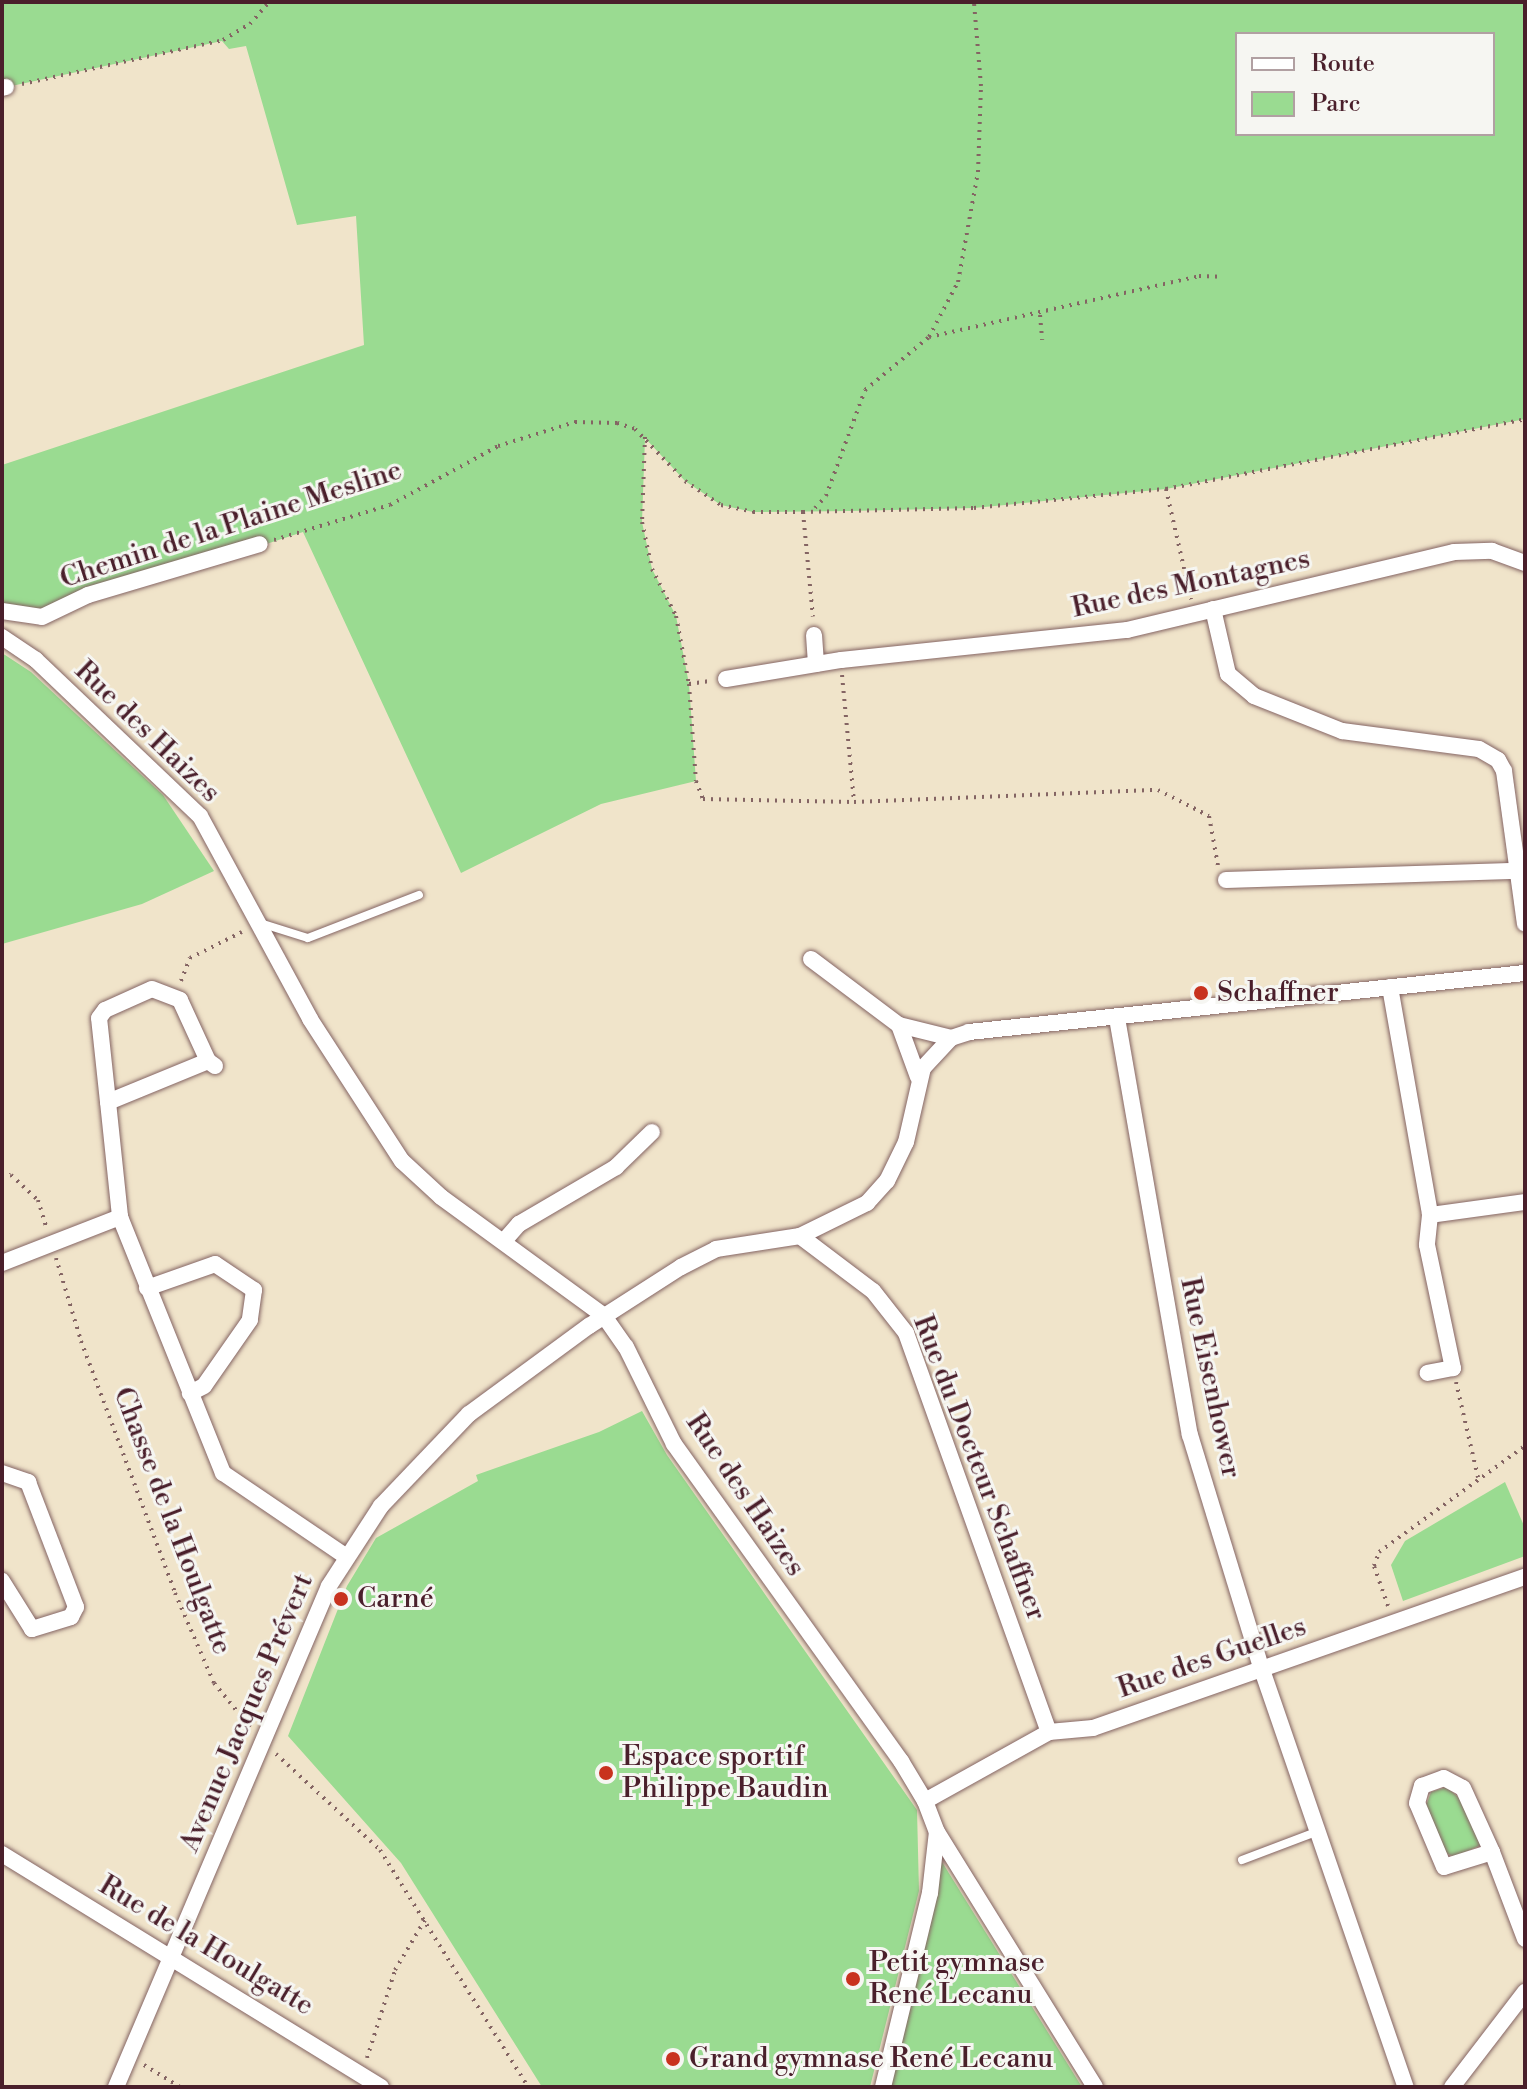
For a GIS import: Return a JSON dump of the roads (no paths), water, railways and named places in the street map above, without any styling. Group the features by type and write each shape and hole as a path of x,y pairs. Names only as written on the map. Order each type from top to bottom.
{"street":[{"name":"Chemin de la Plaine Mesline","path":"2,611 42,617 103,590 260,544"},
{"name":"Rue des Montagnes","path":"726,679 841,660 1115,632 1454,552 1492,551 1525,563"},
{"path":"1213,609 1228,674 1254,696 1361,736 1490,753 1504,771 1525,924"},
{"path":"814,635 816,664"},
{"name":"Rue des Haizes","path":"2,637 36,660 183,796 212,833 310,1019 402,1161 441,1197 604,1316 626,1347 674,1444 925,1801 937,1832 1095,2087"},
{"path":"1226,880 1518,871"},
{"path":"811,959 899,1025 951,1038"},
{"path":"604,1316 716,1249 800,1236 867,1203 887,1181 906,1142 918,1077 928,1058 951,1038 969,1032 1525,973"},
{"path":"1390,987 1430,1215 1427,1245 1453,1368 1427,1373"},
{"path":"108,1102 212,1064 175,996 152,989 105,1010 99,1018 120,1217 223,1473 345,1556"},
{"name":"Rue Eisenhower","path":"1117,1018 1190,1435 1261,1667 1406,2087"},
{"path":"899,1025 918,1077"},
{"path":"504,1241 519,1224 616,1167 652,1132"},
{"path":"1430,1215 1525,1202"},
{"path":"2,1263 120,1217"},
{"name":"Rue du Docteur Schaffner","path":"800,1236 873,1291 906,1333 1049,1732"},
{"path":"147,1288 215,1264 254,1290 250,1320 204,1386 190,1393"},
{"name":"Avenue Jacques Prévert","path":"116,2087 301,1642 345,1556 420,1460 459,1423 604,1316"},
{"path":"2,1473 28,1482 76,1607 71,1617 32,1629 2,1581"},
{"name":"Rue des Guelles","path":"925,1801 1049,1732 1093,1728 1525,1577"},
{"path":"1492,1852 1444,1867 1417,1803 1422,1786 1444,1778 1463,1788 1492,1852 1525,1939"},
{"path":"883,2087 930,1893 937,1832"},
{"name":"Rue de la Houlgatte","path":"2,1854 363,2071 381,2087"},
{"path":"1452,2087 1525,1992"}],"lane":[{"path":"259,923 308,938 419,895"},
{"path":"1242,1860 1316,1832"}],"place":[{"name":"Schaffner","path":"1201,993"},
{"name":"Carné","path":"341,1599"},
{"name":"Espace sportif Philippe Baudin","path":"606,1773"},
{"name":"Petit gymnase René Lecanu","path":"853,1979"},
{"name":"Grand gymnase René Lecanu","path":"673,2059"}]}
